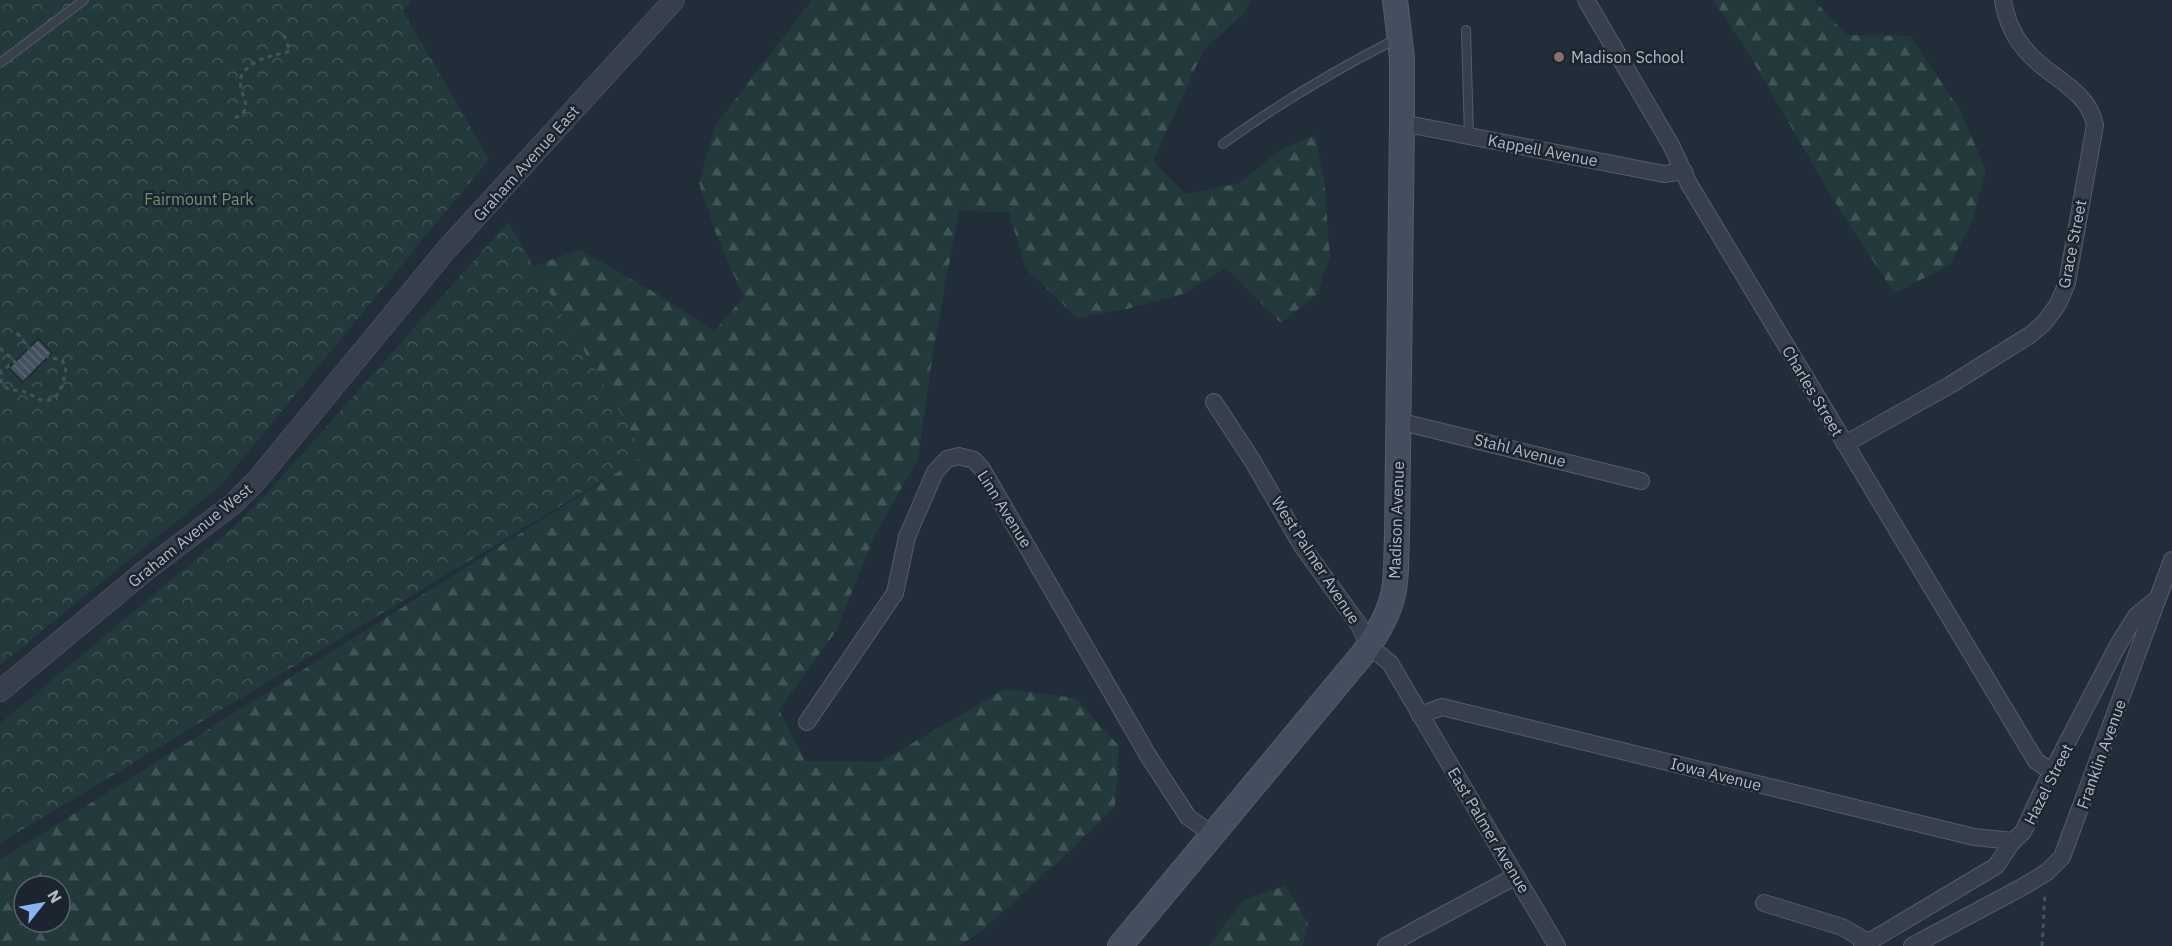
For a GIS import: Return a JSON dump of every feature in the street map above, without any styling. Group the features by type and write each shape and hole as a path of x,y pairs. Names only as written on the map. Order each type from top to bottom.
{"main road":[{"name":"Madison Avenue","path":"1120,946 1369,646 1383,621 1394,590 1397,537 1402,123 1401,36 1395,0"}],"street":[{"name":"Graham Avenue East","path":"381,328 446,250 674,0"},
{"name":"Charles Street","path":"1586,0 1671,145 1689,184 2036,761 2052,772"},
{"name":"Grace Street","path":"1845,444 1950,385 2030,335 2044,323 2058,303 2067,283 2095,124 2092,112 2083,98 2029,54 2011,29 2003,0"},
{"name":"Kappell Avenue","path":"1402,123 1664,174 1684,171"},
{"name":"Graham Avenue West","path":"0,692 146,570 232,504 257,480 306,423 381,328"},
{"name":"West Palmer Avenue","path":"1214,402 1252,460 1302,546 1359,625 1369,646 1390,663 1420,715"},
{"name":"Stahl Avenue","path":"1398,421 1641,481"},
{"name":"Linn Avenue","path":"807,722 895,592 907,537 935,472 947,459 966,457 974,460 982,469 1149,757 1188,817 1212,834"},
{"name":"Franklin Avenue","path":"2047,872 2062,857 2071,837 2172,560"},
{"name":"Hazel Street","path":"1865,944 1996,866 2013,841 2023,832 2118,645 2136,616 2158,598"},
{"name":"Iowa Avenue","path":"1420,715 1443,707 1974,837 2013,841"},
{"name":"East Palmer Avenue","path":"1420,715 1557,946"},
{"path":"1912,946 2047,872"},
{"path":"1386,946 1516,876"},
{"path":"1764,903 1842,927 1865,944"}],"lane":[{"path":"0,63 84,0"},
{"path":"1466,30 1469,136"},
{"path":"1223,144 1267,112 1360,57 1401,36"}],"path":[{"path":"235,118 244,112 246,106 240,82 243,74 256,62 290,51 284,34"},
{"path":"17,333 29,348"},
{"path":"0,348 15,362 2,371 1,379 4,386 43,401 52,400 60,393 66,367 62,360 47,357"},
{"path":"2042,946 2047,872"}],"green space":[{"name":"Fairmount Park","path":"0,0 411,0 403,11 489,159 221,485 0,665"},
{"path":"812,0 1252,0 1245,12 1203,51 1153,161 1186,194 1240,183 1281,150 1315,135 1324,178 1330,257 1317,294 1281,323 1226,268 1183,294 1127,309 1077,318 1025,267 1009,212 959,211 933,352 918,459 876,532 836,631 779,710 805,761 880,762 1005,689 1075,698 1119,746 1115,806 1067,854 979,933 959,946 0,946 0,860 645,455 534,266 580,250 652,291 714,331 744,297 716,234 699,183 715,126"},
{"path":"1713,0 1814,0 1846,35 1910,36 1960,110 1986,171 1974,216 1950,265 1894,293 1838,207 1747,51"},
{"path":"508,222 645,455 0,843 0,724 228,532 263,498"},
{"path":"1285,885 1308,923 1303,946 1209,946 1244,900"}],"building":[{"path":"38,339 52,353 23,382 9,368"}],"place":[{"name":"Madison School","path":"1559,57"}]}
